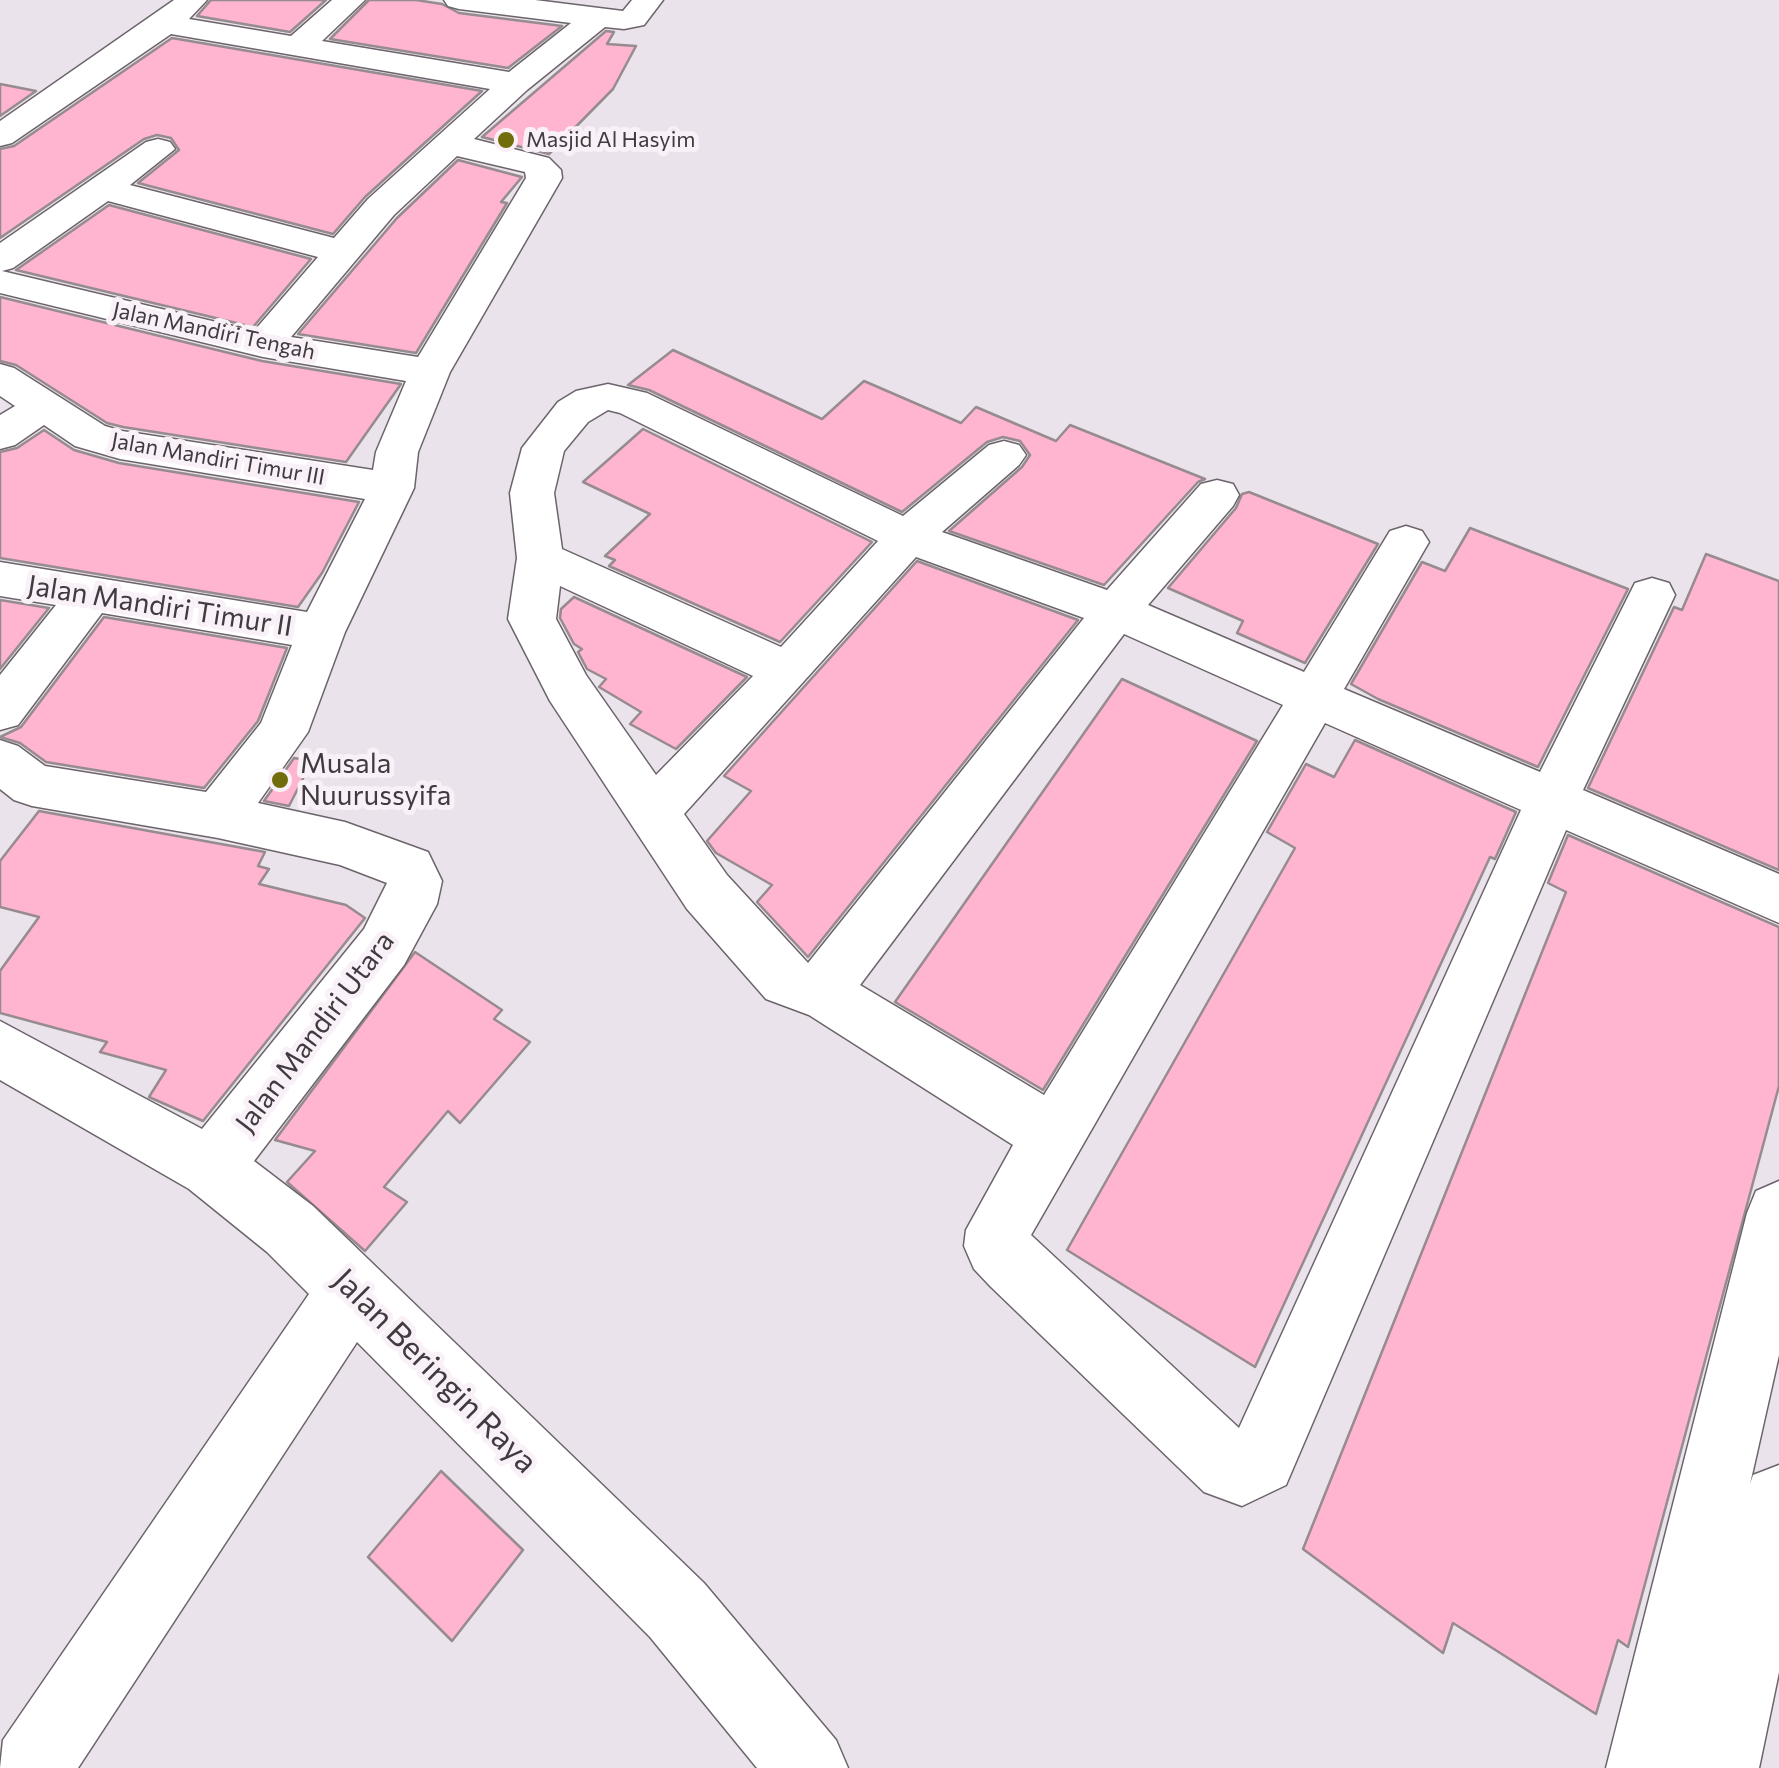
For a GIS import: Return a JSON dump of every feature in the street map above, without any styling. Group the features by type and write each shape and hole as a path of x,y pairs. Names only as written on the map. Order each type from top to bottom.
{"street":[{"path":"0,136 166,24 192,0"},
{"path":"300,44 350,0"},
{"path":"480,1 597,18 633,18 648,0"},
{"path":"262,345 382,207 515,83 597,18"},
{"path":"166,24 515,83"},
{"path":"0,761 32,785 218,816 284,732 321,632 392,488 397,452 430,372 544,178 543,170 537,166 452,144"},
{"path":"0,260 158,148"},
{"path":"104,188 344,252"},
{"name":"Jalan Mandiri Tengah","path":"0,282 262,345 430,372"},
{"name":"Jalan Mandiri Timur III","path":"0,377 90,436 120,445 392,488"},
{"path":"1053,1135 818,990 802,989 786,981 707,892 568,688 532,619 540,558 532,493 543,448 573,412 591,400 608,396 632,402 908,537 1116,612 1779,899"},
{"path":"0,434 46,405"},
{"path":"651,814 788,672 908,537 1004,455"},
{"path":"818,990 827,984 1116,612 1218,496"},
{"path":"1406,542 998,1230 997,1246 1229,1467 1252,1467 1261,1460 1552,800 1652,595"},
{"path":"540,558 788,672"},
{"name":"Jalan Mandiri Timur II","path":"0,579 321,632"},
{"path":"0,711 89,596"},
{"name":"Jalan Mandiri Utara","path":"211,1168 384,947 409,904 415,881 409,868 385,856 218,816"},
{"name":"Jalan Beringin Raya","path":"0,1048 211,1168 290,1229 678,1610 808,1768"},
{"path":"1779,1214 1652,1736 1737,1760 1779,1501"},
{"path":"31,1768 352,1290"}],"building":[{"path":"211,0 326,0 290,32 197,16"},
{"path":"369,0 416,0 442,4 459,13 562,26 508,68 330,39"},
{"path":"606,31 614,32 607,44 636,46 613,89 549,154 482,137"},
{"path":"172,38 482,91 365,197 333,234 138,183 179,150 171,138 157,135 144,139 0,238 0,149 14,146"},
{"path":"0,84 36,91 0,116"},
{"path":"458,160 522,177 501,202 507,203 416,353 298,334 397,218"},
{"path":"109,205 311,259 253,327 16,270"},
{"path":"0,297 262,361 401,384 346,462 123,427 107,423 16,365 0,361"},
{"path":"673,350 822,419 864,381 961,423 976,407 1056,441 1070,425 1205,479 1104,585 949,531 1022,467 1030,455 1020,441 1003,437 987,442 902,512 649,390 628,385"},
{"path":"643,429 872,542 780,642 609,566 615,560 605,556 650,514 583,482"},
{"path":"44,430 74,450 119,463 359,502 322,573 298,607 0,558 0,452 17,448"},
{"path":"1249,492 1378,544 1305,663 1237,633 1243,621 1168,588 1236,508 1242,494"},
{"path":"1470,528 1628,589 1538,767 1351,684 1422,562 1445,571"},
{"path":"1706,554 1779,581 1779,870 1588,788 1674,607 1682,610"},
{"path":"917,561 1078,620 808,957 757,902 772,885 716,853 707,841 751,791 724,776"},
{"path":"574,597 747,677 676,749 630,724 641,712 599,687 606,679 587,669 578,652 582,649 574,644 560,618 561,609"},
{"path":"0,600 49,608 0,669"},
{"path":"104,617 287,648 258,721 204,788 46,762 20,743 0,737 21,727"},
{"path":"1122,679 1257,741 1043,1090 895,1002"},
{"path":"1355,740 1516,812 1495,859 1490,857 1255,1367 1067,1250 1295,848 1267,832 1306,764 1334,777"},
{"path":"294,758 312,761 289,806 264,801"},
{"path":"39,811 265,852 258,866 269,869 259,884 346,905 365,918 203,1121 149,1097 166,1070 100,1052 107,1042 0,1013 0,971 39,917 0,907 0,861"},
{"path":"1568,835 1779,927 1779,1086 1628,1647 1618,1640 1596,1714 1453,1623 1443,1653 1303,1549 1566,892 1548,883"},
{"path":"415,952 502,1010 494,1019 530,1042 460,1123 448,1111 384,1187 407,1202 365,1251 287,1182 315,1151 275,1140"},
{"path":"441,1471 523,1550 452,1641 368,1557"}],"place":[{"name":"Masjid Al Hasyim","path":"506,140"},
{"name":"Musala Nuurussyifa","path":"280,780"}]}
